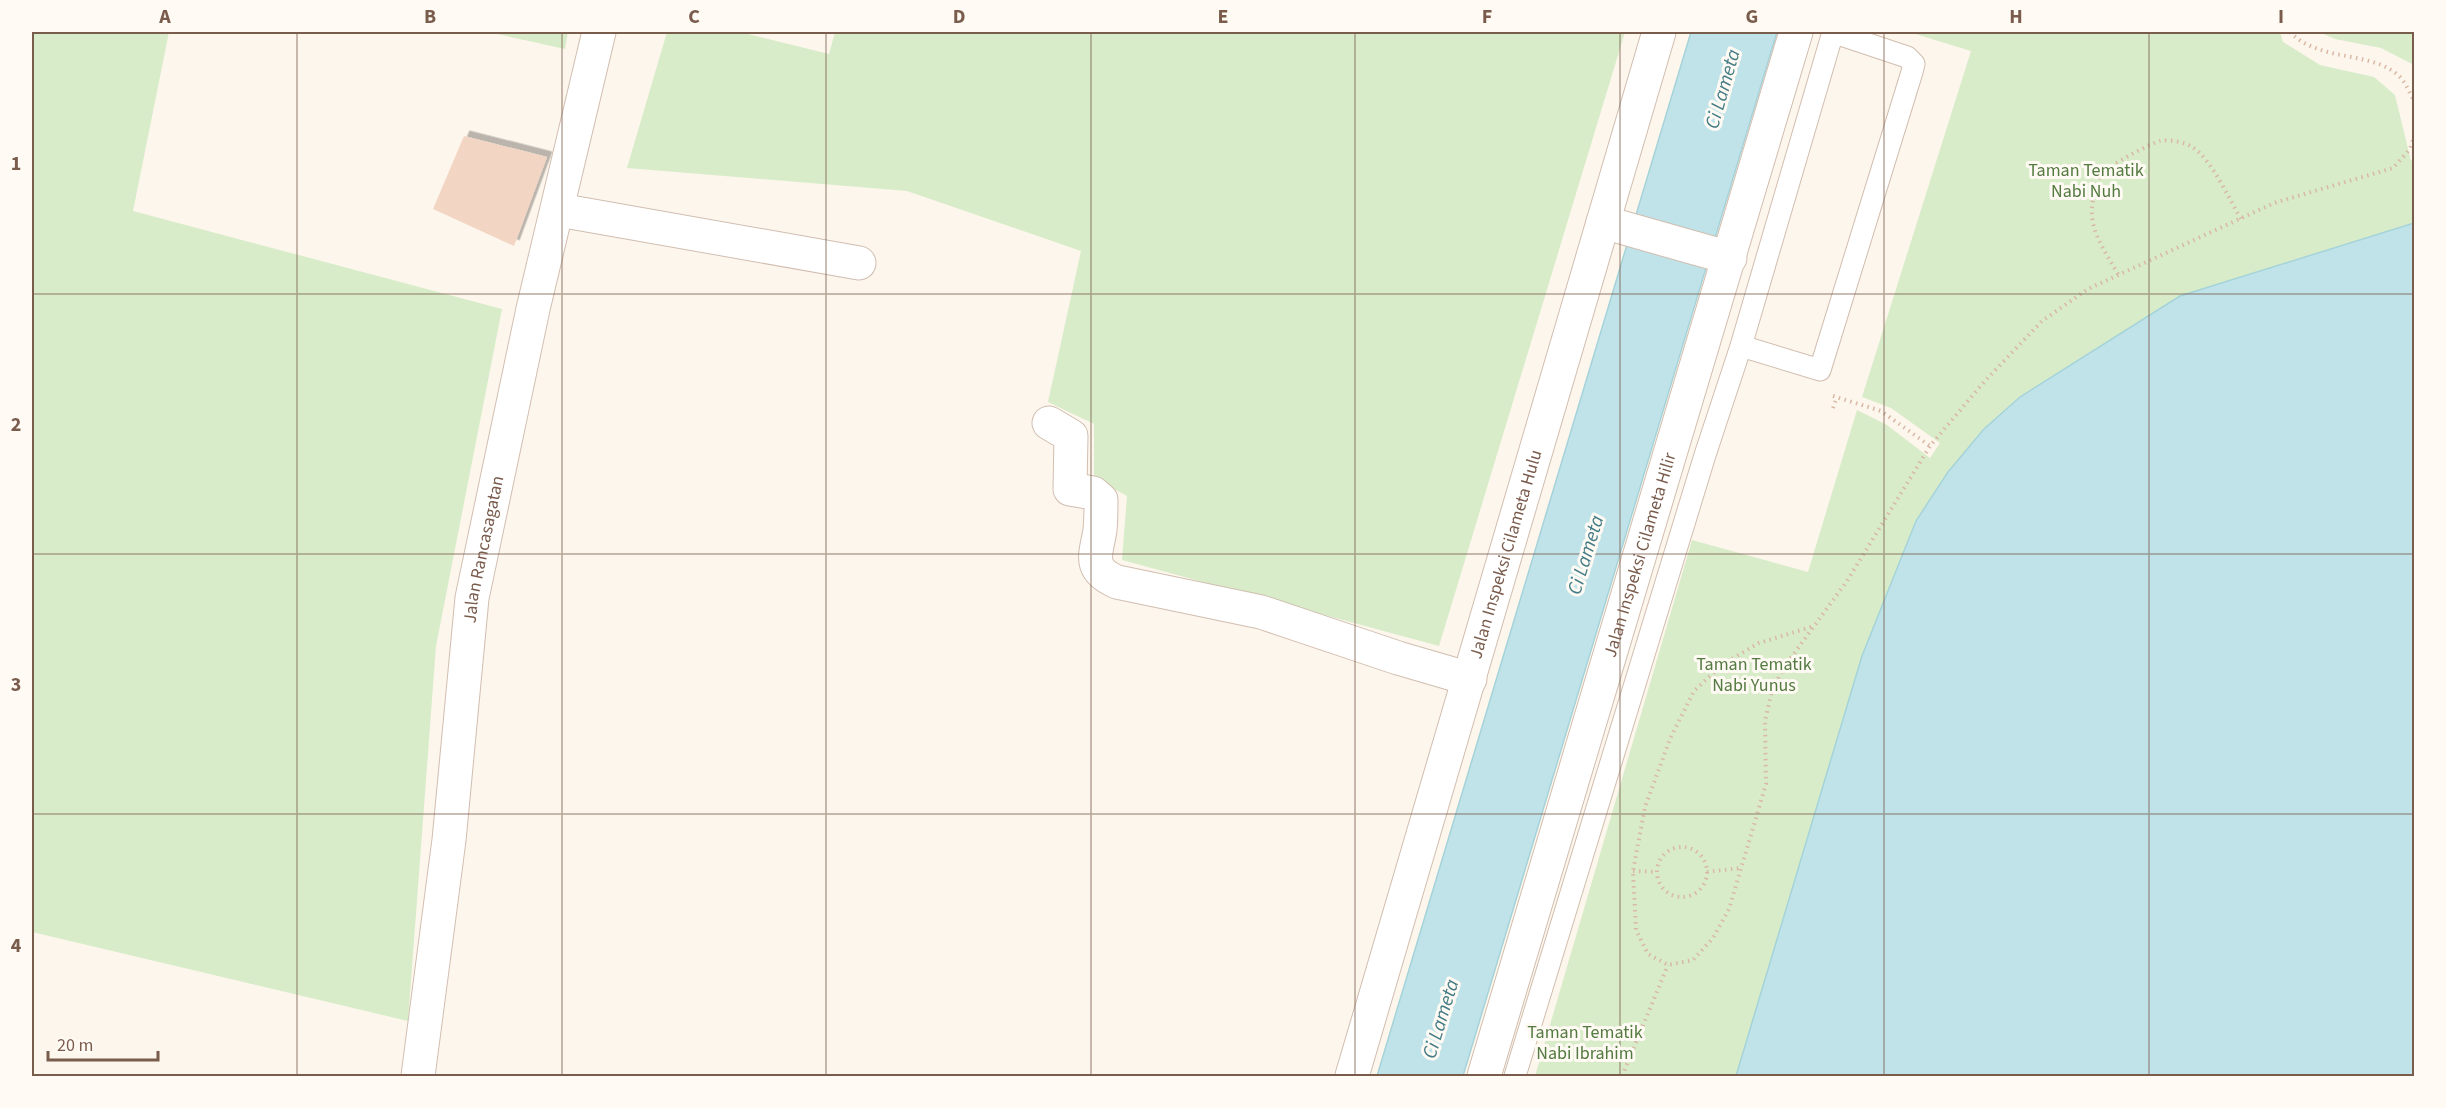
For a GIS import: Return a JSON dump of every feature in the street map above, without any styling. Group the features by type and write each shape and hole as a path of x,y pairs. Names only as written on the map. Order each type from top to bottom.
{"street":[{"name":"Jalan Rancasagatan","path":"418,1077 449,840 471,598 533,309 559,210 599,32"},
{"name":"Jalan Inspeksi Cilameta Hulu","path":"1352,1077 1470,679 1615,225 1659,32"},
{"name":"Jalan Inspeksi Cilameta Hilir","path":"1484,1077 1718,255 1796,32"},
{"path":"559,210 859,263"},
{"path":"1615,225 1718,255"},
{"path":"1049,423 1071,436 1070,489 1093,492 1101,500 1100,528 1094,559 1100,572 1107,577 1117,582 1261,612 1398,658 1470,679"}],"lane":[{"path":"1515,1077 1701,466 1741,346 1833,32 1907,57 1914,64 1912,72 1820,370 1741,346"}],"path":[{"path":"2290,32 2325,53 2380,65 2400,77 2415,101"},
{"path":"1811,627 1759,643 1723,664 1694,691 1670,739 1645,807 1633,871 1636,930 1648,954 1668,965 1693,960 1713,938 1729,909 1766,784 1765,721 1771,695 1782,670 1811,627 1847,581 1930,446 1984,382 2042,321 2088,289 2274,203 2392,168 2410,149 2415,136"},
{"path":"2118,274 2099,242 2093,225 2092,207 2096,187 2104,171 2160,141 2174,141 2192,147 2208,163 2241,219"},
{"path":"1825,394 1881,411 1930,446"},
{"path":"1833,408 1837,397"},
{"path":"1686,847 1701,856 1707,872 1706,879 1697,892 1682,897 1667,892 1657,872 1659,863 1670,850 1686,847"},
{"path":"1707,872 1740,868"},
{"path":"1633,871 1657,872"},
{"path":"1622,1077 1668,965"}],"green space":[{"path":"32,32 169,32 133,211 502,309 436,646 408,1021 32,932"},
{"path":"488,32 568,32 565,49"},
{"path":"667,32 740,32 829,54 835,32 1625,32 1439,646 1122,560 1127,496 1094,478 1094,424 1048,402 1081,251 907,191 627,168"},
{"path":"1909,32 2280,32 2283,42 2320,65 2374,77 2395,95 2411,161 2414,158 2414,223 2180,296 2020,397 1984,429 1948,472 1916,521 1862,656 1736,1076 1535,1076 1692,540 1808,572 1857,410 1887,425 1930,458 1940,443 1891,408 1862,397 1971,51"},
{"path":"2319,32 2414,32 2414,65 2381,48 2335,39"}],"water":[{"name":"Ci Lameta","path":"1691,32 1777,32 1463,1076 1377,1076"},
{"path":"2414,223 2414,1076 1736,1076 1862,656 1916,521 1948,472 1984,429 2020,397 2180,296"}],"building":[{"path":"464,136 547,157 514,246 433,209"}],"park label":[{"name":"Taman Tematik Nabi Nuh","path":"2086,180"},
{"name":"Taman Tematik Nabi Yunus","path":"1754,674"},
{"name":"Taman Tematik Nabi Ibrahim","path":"1585,1042"}]}
